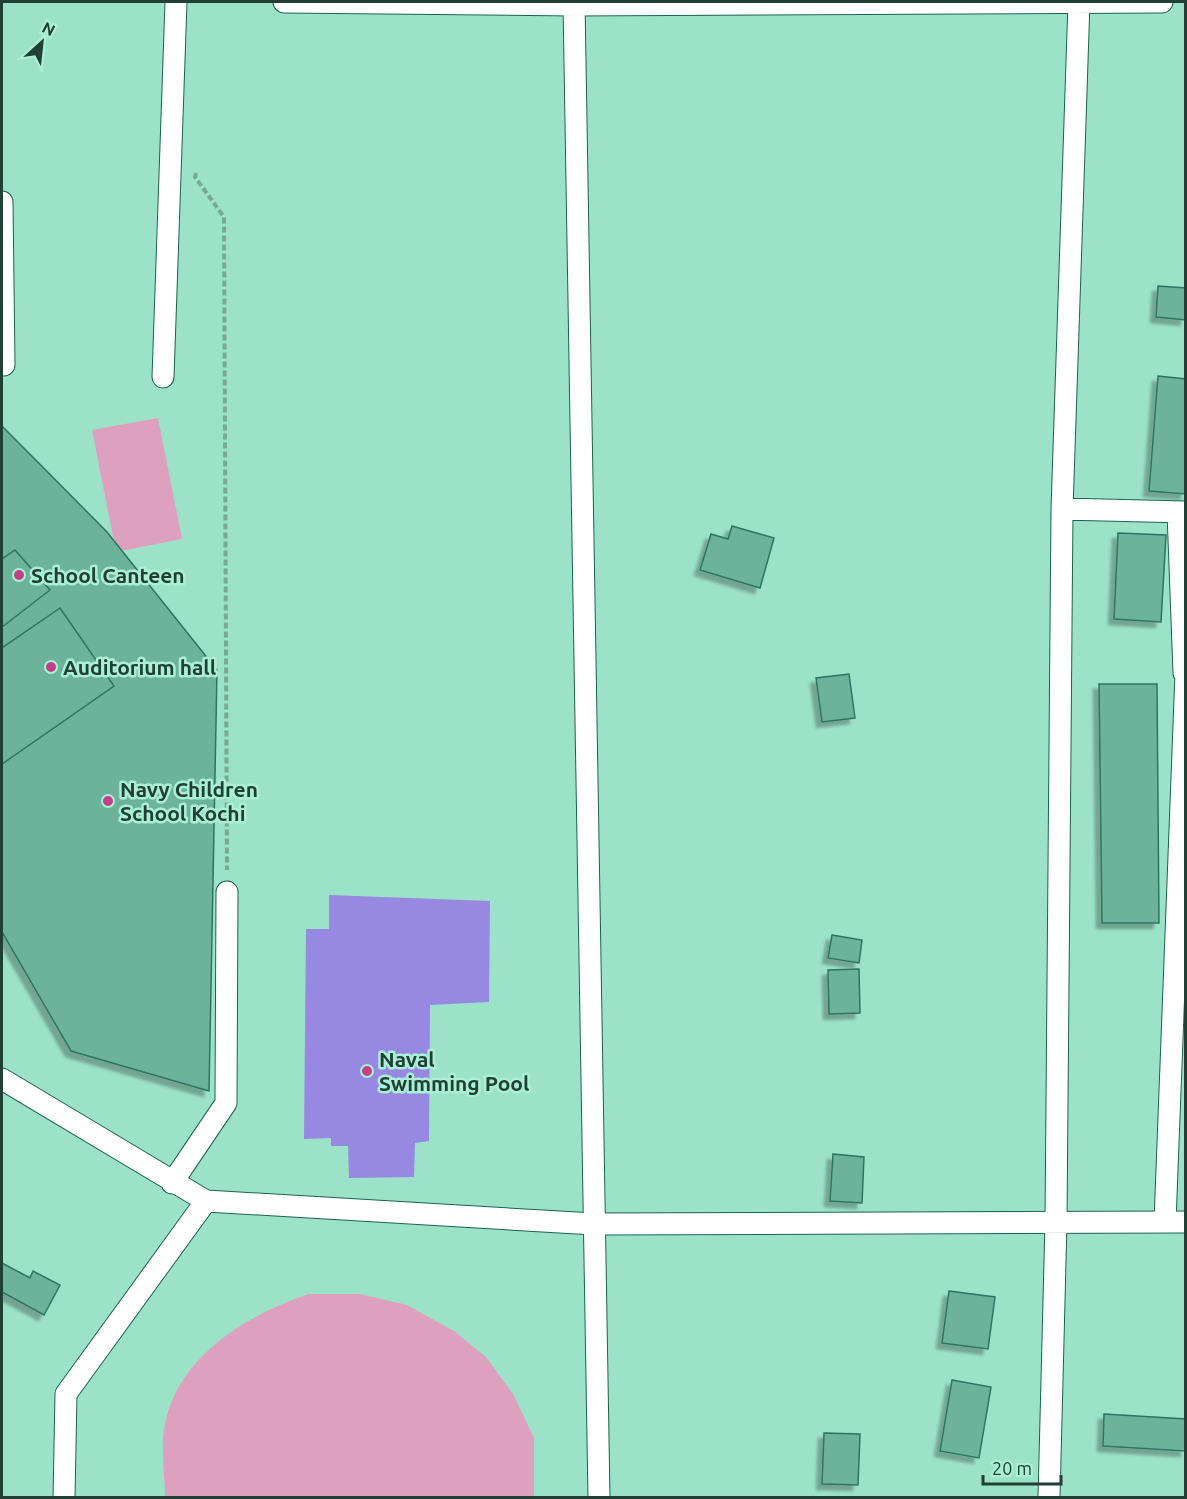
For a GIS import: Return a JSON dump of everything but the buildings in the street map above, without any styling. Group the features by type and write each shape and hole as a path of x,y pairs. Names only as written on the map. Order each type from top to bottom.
{"street":[{"path":"163,377 176,2"},
{"path":"284,2 1162,2"},
{"path":"1050,1497 1056,1222 1062,508 1079,2"},
{"path":"574,3 599,1497"},
{"path":"2,202 4,365"},
{"path":"2,1078 172,1183 206,1201 594,1224 1175,1222 1185,673 1182,512 1062,508"},
{"path":"172,1183 226,1103 227,892"},
{"path":"64,1497 66,1394 206,1201"}],"path":[{"path":"196,165 195,177 224,217 227,892"}],"shaded area":[{"path":"158,418 182,539 116,552 92,430"},
{"name":"Naval Swimming Pool","path":"329,895 490,901 489,1002 430,1005 429,1141 415,1143 414,1177 349,1178 348,1146 331,1146 331,1138 304,1139 306,929 329,929"},
{"path":"309,1294 360,1294 407,1305 454,1331 486,1357 513,1394 534,1438 534,1497 165,1497 163,1451 165,1424 172,1400 184,1378 200,1358 240,1326 263,1313"}],"place":[{"name":"School Canteen","path":"19,575"},
{"name":"Auditorium hall","path":"51,667"},
{"name":"Navy Children School Kochi","path":"108,801"},
{"name":"Naval Swimming Pool","path":"367,1071"}]}
